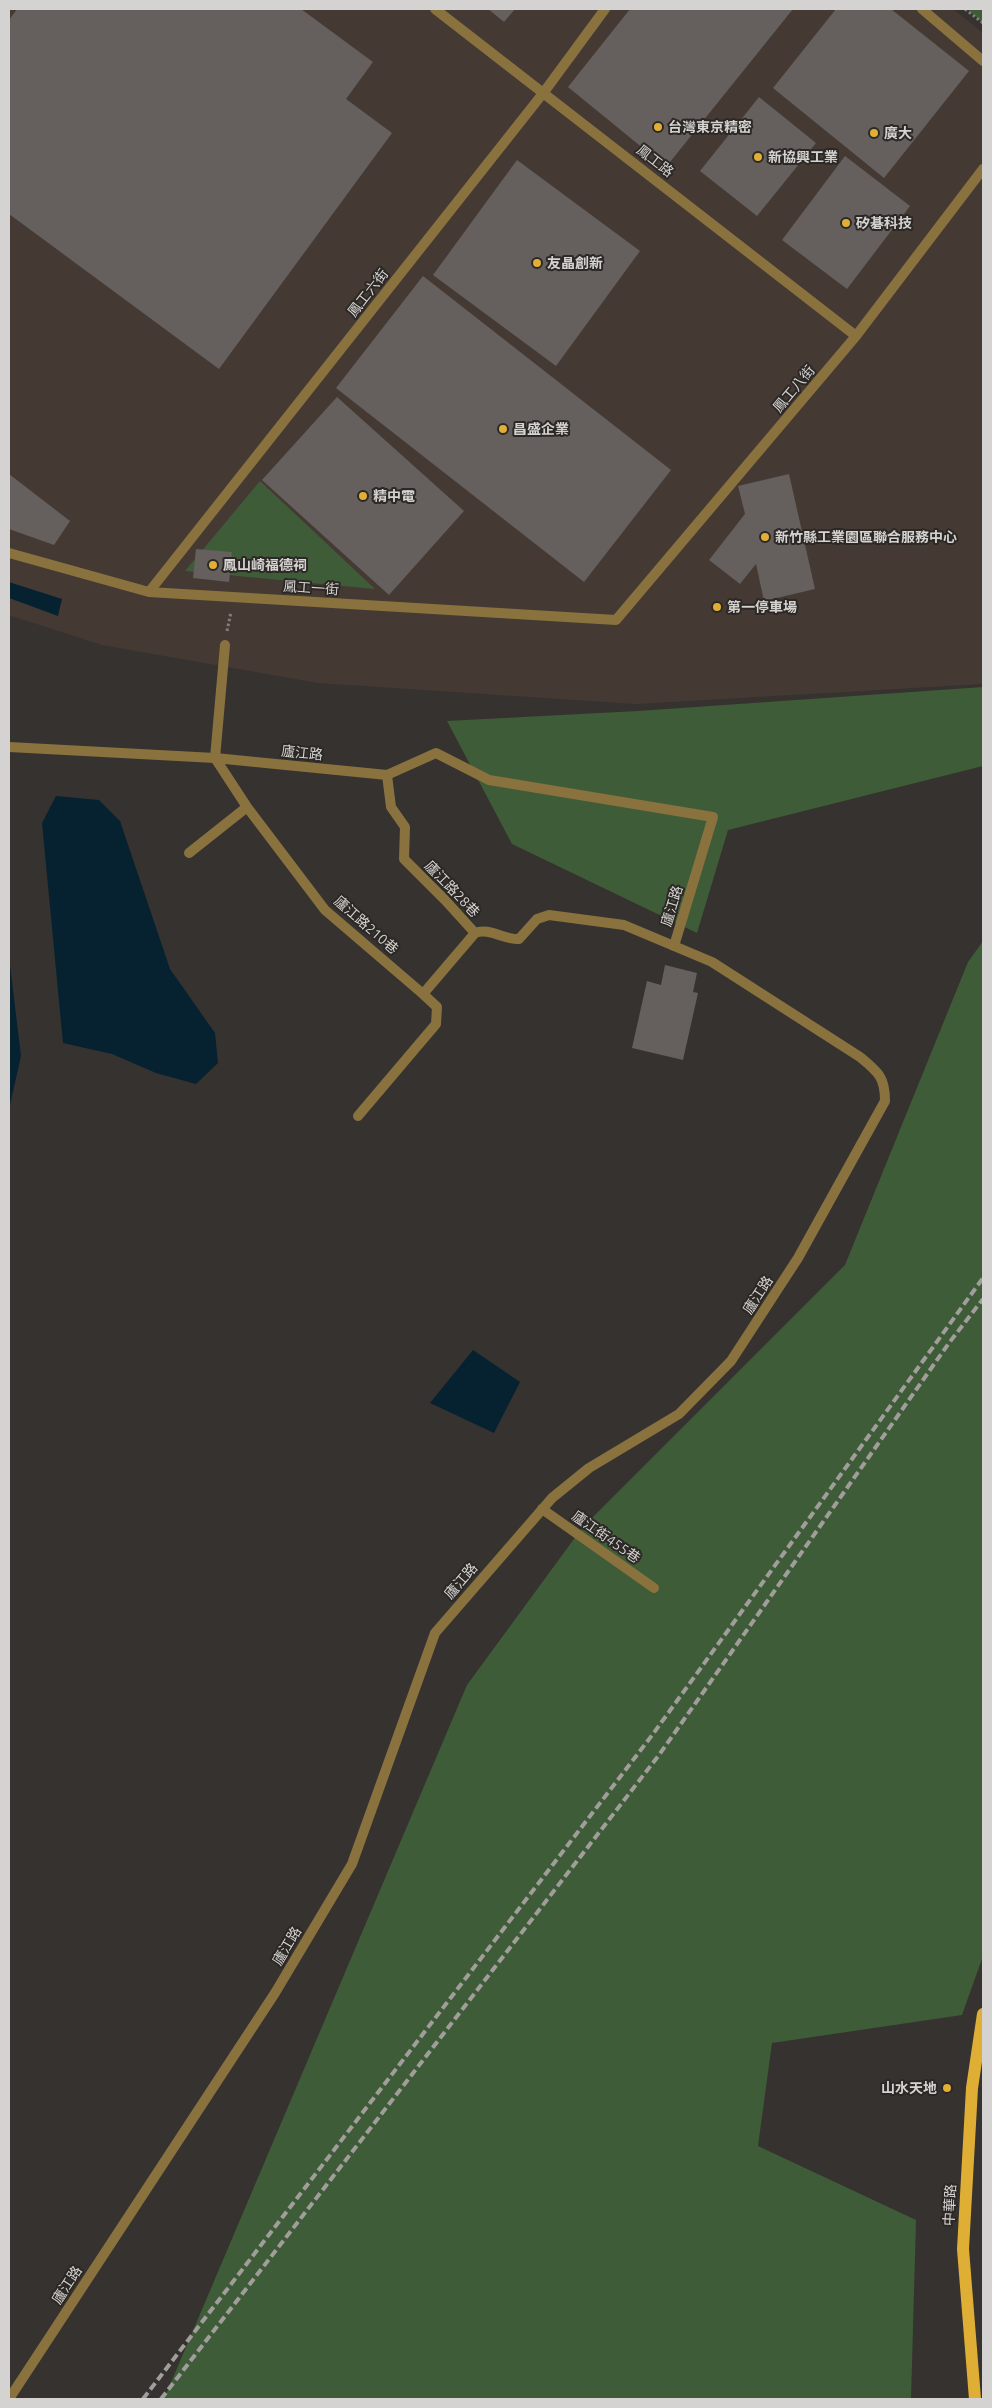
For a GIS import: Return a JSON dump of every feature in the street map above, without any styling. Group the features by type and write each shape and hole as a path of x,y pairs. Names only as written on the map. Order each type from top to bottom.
{"main road":[{"name":"中華路","path":"975,2399 963,2249 972,2088 983,2014"}],"street":[{"name":"鳳工路","path":"435,9 856,336"},
{"name":"鳳工六街","path":"149,592 544,92 605,9"},
{"path":"922,9 983,61"},
{"name":"鳳工八街","path":"616,620 856,336 983,169"},
{"name":"鳳工一街","path":"9,553 149,592 616,620"},
{"path":"215,758 225,645"},
{"name":"廬江路","path":"9,747 215,758 388,775 436,753 489,780 713,817 674,946 712,962 860,1057 880,1074 885,1086 885,1101 798,1258 731,1361 679,1414 589,1468 552,1498 435,1633 352,1864 270,2001 9,2399"},
{"name":"廬江路210巷","path":"215,758 247,807 326,910 437,1007 436,1024 358,1116"},
{"name":"廬江路28巷","path":"388,775 391,807 405,827 404,859 475,933 481,930 512,940 519,939 537,919 549,915 624,926 674,946"},
{"path":"189,853 247,807"},
{"path":"424,994 475,933"},
{"name":"廬江街455巷","path":"542,1509 654,1588"}],"path":[{"path":"965,9 983,23"},
{"path":"225,645 234,597"}],"shaded area":[{"path":"9,9 953,9 983,33 983,684 636,704 318,683 102,645 9,615"}],"green space":[{"path":"967,9 983,9 983,23"},
{"path":"260,481 375,589 185,571"},
{"path":"983,687 983,766 728,830 697,933 512,844 447,721 638,711"},
{"path":"983,941 983,1956 962,2015 772,2043 758,2146 916,2220 911,2399 164,2399 467,1685 582,1528 845,1265 968,962"}],"water":[{"path":"9,582 62,599 58,616 9,598"},
{"path":"56,796 99,800 120,821 170,969 215,1033 218,1063 196,1084 156,1073 112,1054 63,1043 42,823"},
{"path":"9,957 21,1056 9,1109"},
{"path":"473,1350 520,1382 494,1433 430,1403"}],"building":[{"path":"17,9 301,9 373,62 346,99 392,133 219,369 9,214 9,20"},
{"path":"488,9 515,9 504,22"},
{"name":"台灣東京精密","path":"630,9 793,9 666,167 568,87"},
{"name":"廣大","path":"836,9 891,9 969,71 884,178 773,88"},
{"name":"新協興工業","path":"759,97 816,143 757,216 700,171"},
{"name":"矽碁科技","path":"845,156 910,206 847,289 782,240"},
{"name":"友晶創新","path":"517,160 640,251 556,366 433,275"},
{"name":"昌盛企業","path":"423,276 671,470 584,582 336,388"},
{"name":"精中電","path":"337,397 464,511 389,595 262,480"},
{"path":"9,474 70,521 54,545 9,529"},
{"name":"新竹縣工業園區聯合服務中心","path":"789,474 815,589 764,601 756,564 740,584 709,560 745,514 738,486"},
{"name":"鳳山崎福德祠","path":"196,549 232,552 229,582 193,578"},
{"path":"665,965 697,973 693,992 698,993 683,1060 632,1048 647,981 661,985"}],"railway":[{"path":"143,2399 653,1734 983,1278"},
{"path":"161,2399 659,1755 949,1343 983,1299"}],"place":[{"name":"台灣東京精密","path":"658,127"},
{"name":"廣大","path":"874,133"},
{"name":"新協興工業","path":"758,157"},
{"name":"矽碁科技","path":"846,223"},
{"name":"友晶創新","path":"537,263"},
{"name":"昌盛企業","path":"503,429"},
{"name":"精中電","path":"363,496"},
{"name":"新竹縣工業園區聯合服務中心","path":"765,537"},
{"name":"鳳山崎福德祠","path":"213,565"},
{"name":"第一停車場","path":"717,607"},
{"name":"山水天地","path":"947,2088"}]}
